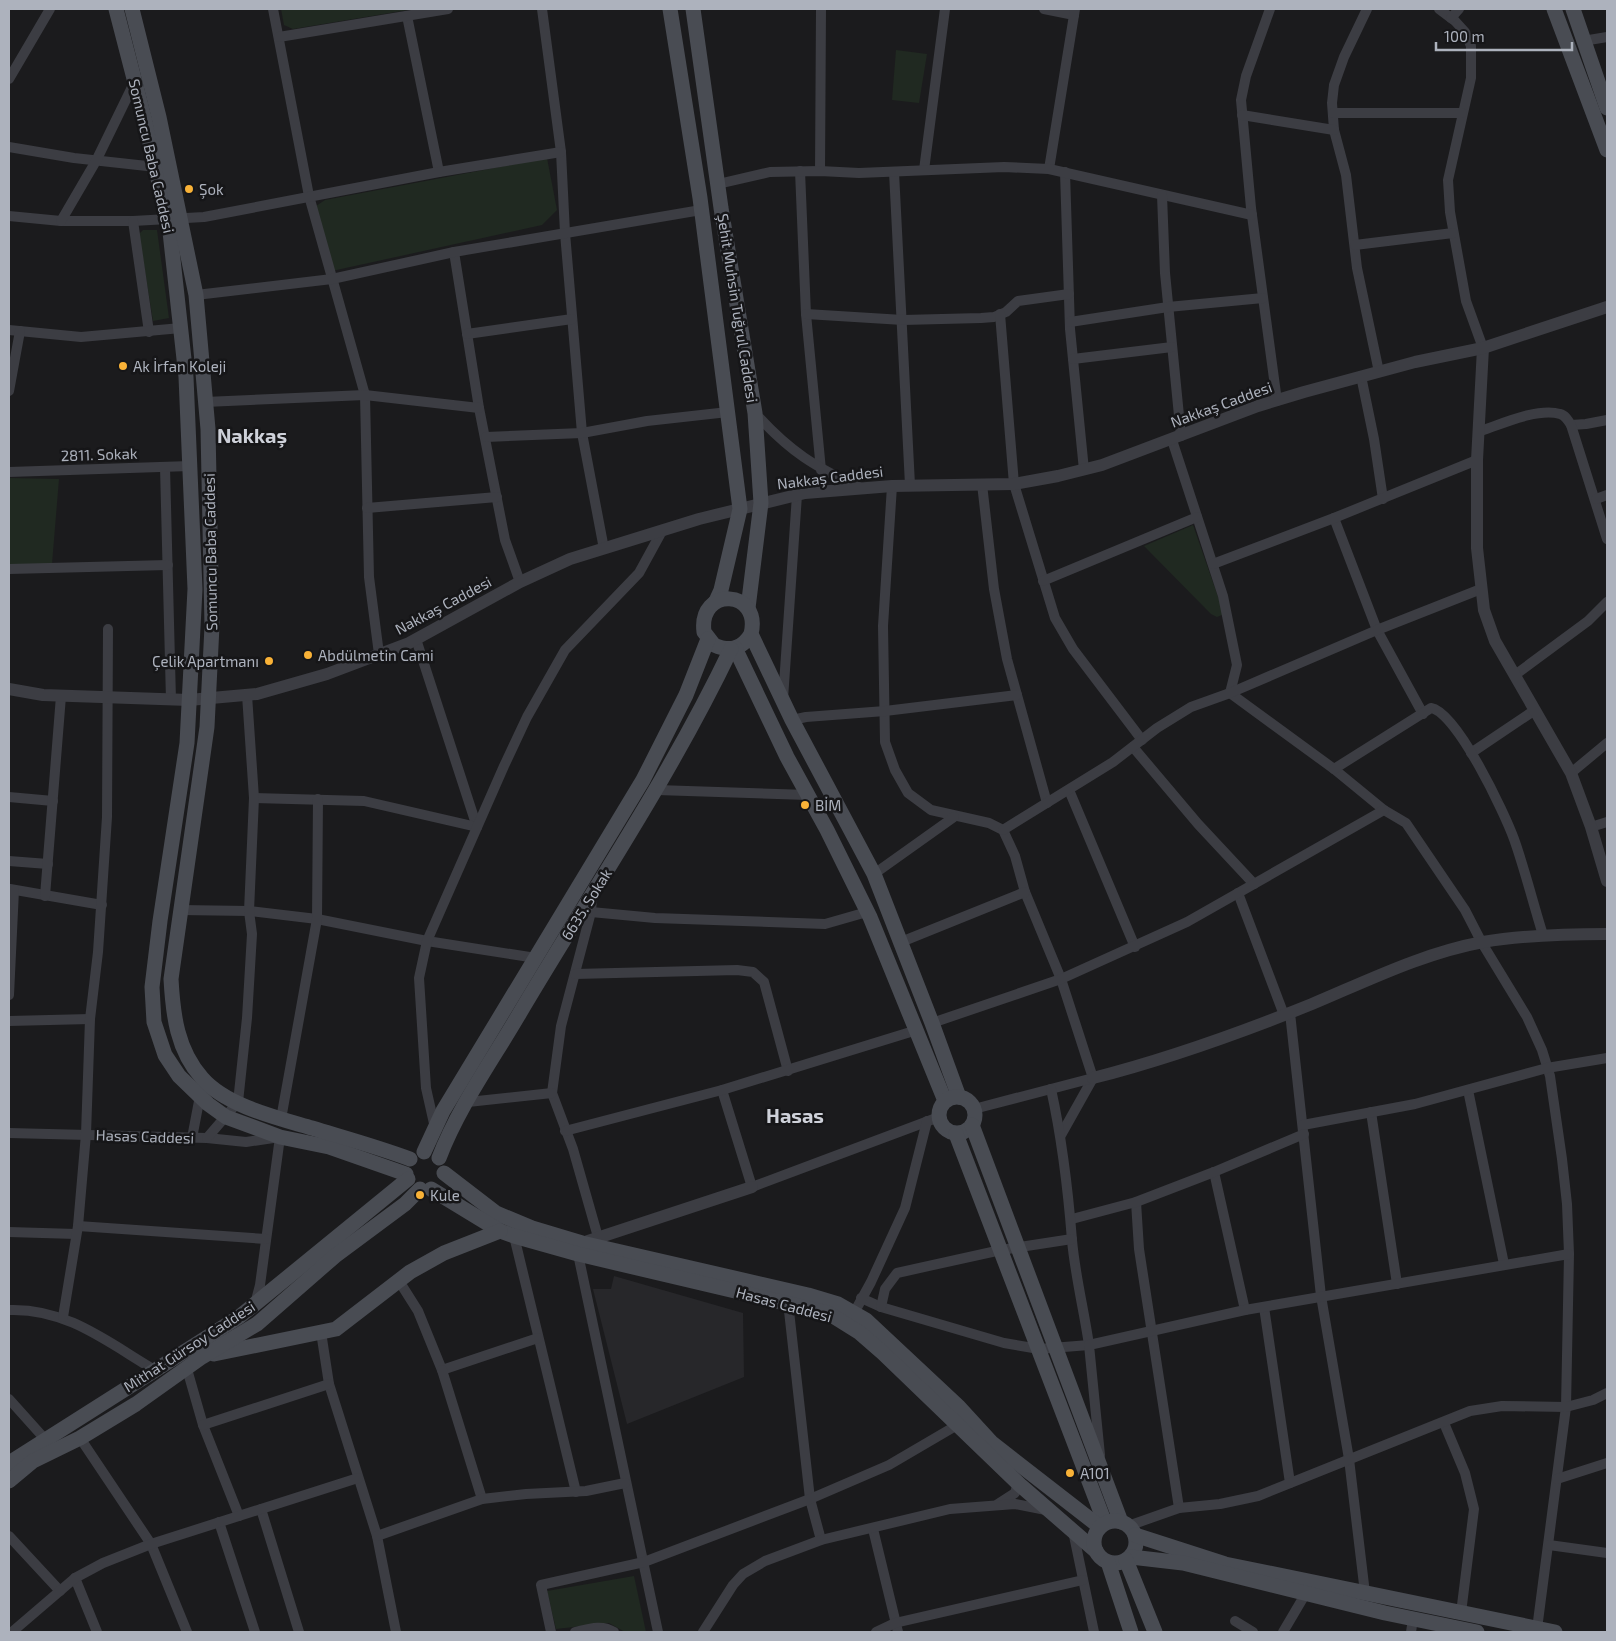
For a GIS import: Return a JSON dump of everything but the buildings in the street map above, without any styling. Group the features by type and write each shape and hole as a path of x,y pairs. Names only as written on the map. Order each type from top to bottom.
{"main road":[{"name":"Somuncu Baba Caddesi","path":"116,9 156,167 174,219 196,295 205,402 212,626 207,727 171,979 172,1010 177,1033 186,1056 203,1080 248,1108 410,1159"},
{"name":"Somuncu Baba Caddesi","path":"132,9 160,117 174,219 186,377 195,589 187,743 152,987 154,1022 165,1055 179,1076 226,1117 280,1137 329,1146 407,1177"},
{"name":"Şehit Muhsin Tuğrul Caddesi","path":"670,9 701,210 740,509 721,590 716,601"},
{"name":"Şehit Muhsin Tuğrul Caddesi","path":"693,9 718,184 755,413 761,503 748,608"},
{"path":"1554,9 1607,150"},
{"path":"1573,9 1607,108"},
{"path":"734,599 748,608 754,625 752,634 747,641 733,649 714,645 708,639 704,632 704,614 716,601 734,599"},
{"path":"752,634 792,720 874,874 932,1023 952,1099"},
{"name":"6635. Sokak","path":"424,1152 443,1111 648,772 686,695 708,639"},
{"path":"733,649 867,912 918,1030 952,1099"},
{"name":"6635. Sokak","path":"439,1158 468,1102 690,734 733,649"},
{"path":"952,1099 968,1101 974,1109 975,1117 972,1125 965,1132 956,1134 942,1127 933,1119 940,1108 952,1099"},
{"path":"972,1125 1102,1471 1136,1546 1129,1558 1121,1563 1102,1560 1096,1551 1094,1542 1096,1534 1103,1525"},
{"path":"956,1134 1039,1349 1103,1525"},
{"path":"424,1152 439,1158 444,1173 440,1183 425,1189 407,1177 410,1159 424,1152"},
{"name":"Hasas Caddesi","path":"444,1173 496,1213 580,1248 828,1313 854,1329 959,1424 1014,1479 1096,1551"},
{"name":"Mithat Gürsoy Caddesi","path":"9,1462 44,1438 238,1317 407,1177"},
{"name":"Mithat Gürsoy Caddesi","path":"9,1481 33,1462 80,1438 187,1369 202,1357 257,1324 335,1256 425,1189"},
{"name":"Hasas Caddesi","path":"425,1189 507,1233 808,1295 838,1304 854,1313 895,1346 992,1443 1103,1525"},
{"name":"Mithat Gürsoy Caddesi","path":"202,1357 336,1328 399,1281 444,1253 507,1233"},
{"path":"1103,1525 1128,1527 1224,1564 1556,1632"},
{"path":"1129,1558 1183,1563 1306,1593 1412,1626 1477,1632"},
{"path":"1129,1558 1155,1632"},
{"path":"1108,1562 1131,1632"}],"street":[{"path":"9,79 50,9"},
{"path":"273,9 309,196 364,395 369,577 379,654"},
{"path":"279,38 448,9"},
{"path":"542,9 562,152 565,233 582,433 604,549"},
{"path":"820,171 821,9"},
{"path":"924,170 945,9"},
{"path":"1044,9 1075,12 1049,169"},
{"path":"1270,9 1246,76 1241,100 1252,215 1276,400"},
{"path":"1367,9 1344,57 1334,85 1333,113 1334,130 1346,175 1354,245 1379,372"},
{"path":"1439,9 1465,32 1471,46 1471,78 1448,180 1453,233 1466,301 1483,348 1477,460 1477,548 1484,610 1489,625 1515,675 1571,773 1591,827 1607,881"},
{"path":"1451,18 1459,9"},
{"path":"407,16 439,172"},
{"path":"1583,40 1607,37"},
{"path":"61,220 96,161 135,81"},
{"path":"1333,113 1462,113"},
{"path":"1242,115 1334,130"},
{"path":"9,147 96,161 156,167"},
{"path":"9,216 61,220 133,221 204,217 439,172 562,152"},
{"path":"718,184 770,172 820,171 859,173 1004,167 1049,169 1252,215"},
{"path":"800,171 806,314 821,470"},
{"path":"894,172 898,281 903,320 910,485"},
{"path":"1065,172 1070,322 1084,470"},
{"path":"1162,195 1176,438 1197,517 1223,596 1237,665 1230,694"},
{"path":"196,295 332,279 454,252 701,210"},
{"path":"133,221 149,332"},
{"path":"1354,245 1453,233"},
{"path":"454,252 479,408 506,540 520,582"},
{"path":"806,314 903,320 981,318 1000,314 1018,301 1069,294"},
{"path":"1070,322 1168,307 1263,298"},
{"name":"Nakkaş Caddesi","path":"9,689 61,696 171,700 247,695 327,674 379,654 416,639 520,582 570,559 662,531 761,503 797,495 910,485 1014,484 1084,470 1276,400 1361,376 1483,348 1607,307"},
{"path":"1000,314 1014,484 1055,618 1073,649 1138,743 1198,824 1254,884"},
{"path":"467,334 572,319"},
{"path":"9,330 81,337 181,328"},
{"path":"9,391 20,331"},
{"path":"1073,359 1172,347"},
{"path":"1361,376 1374,439 1383,499"},
{"path":"205,402 364,395 479,408"},
{"path":"486,437 582,433 647,421 728,412"},
{"path":"755,413 778,438 821,470 862,489"},
{"path":"1478,432 1522,418 1542,414 1562,414 1571,425 1596,499 1607,540"},
{"path":"1571,425 1607,420"},
{"path":"1213,564 1383,499 1477,460"},
{"name":"2811. Sokak","path":"9,472 190,466"},
{"path":"165,467 171,700"},
{"path":"982,484 994,590 1007,659 1048,803"},
{"path":"892,486 883,626 885,742 895,770 908,793 931,810 954,817 989,823 1003,830 1015,856 1025,892 1061,979 1093,1078 1061,1135"},
{"path":"783,700 797,495"},
{"path":"1596,499 1607,495"},
{"path":"367,508 497,498"},
{"path":"1043,581 1197,517"},
{"path":"1334,518 1377,630 1423,714"},
{"path":"435,1129 426,1088 419,978 427,941 527,716 564,650 639,573 662,531"},
{"path":"9,569 168,566"},
{"path":"1003,830 1069,790 1191,707 1230,694 1377,630 1482,589"},
{"path":"1515,675 1588,622 1607,602"},
{"path":"63,1317 77,1230 86,1134 90,1018 102,905 107,817 108,629"},
{"path":"416,639 477,827"},
{"path":"1230,694 1334,769 1384,810 1406,823 1466,910 1482,943 1536,1033 1548,1068 1568,1204 1566,1408 1537,1629"},
{"path":"208,1138 238,1102 247,1018 252,934 249,911 254,798 247,695"},
{"path":"792,720 806,716 885,711 1017,695"},
{"path":"45,896 61,696"},
{"path":"1334,769 1431,708 1442,713 1458,732 1489,782 1514,838 1543,935"},
{"path":"1471,753 1535,710"},
{"path":"1571,773 1607,743"},
{"path":"657,790 808,795"},
{"path":"1069,790 1135,947"},
{"path":"9,797 53,801"},
{"path":"254,798 364,801 477,827"},
{"path":"281,1118 318,919 318,800"},
{"path":"932,1023 1061,979 1135,947 1187,922 1384,810"},
{"path":"874,874 954,817"},
{"path":"1591,827 1607,822"},
{"path":"9,861 48,864"},
{"path":"9,995 12,890 102,905"},
{"path":"593,892 591,912 561,1026 552,1094 573,1149 598,1237"},
{"path":"902,942 1025,892"},
{"path":"1238,893 1287,1014 1304,1130 1321,1296 1349,1459 1365,1594"},
{"path":"180,910 249,911 318,919 427,941 536,958"},
{"path":"591,912 655,918 817,924 825,924 867,912"},
{"path":"974,1109 1149,1064 1287,1014 1424,958 1482,943 1543,935 1607,934"},
{"path":"575,974 737,970 753,972 760,976 764,982 788,1070"},
{"path":"9,1021 90,1018"},
{"path":"565,1131 722,1090 918,1030"},
{"path":"1072,1219 1136,1202 1214,1172 1304,1130 1372,1112 1415,1104 1548,1068 1607,1058"},
{"path":"1051,1089 1061,1135 1072,1219 1072,1239 1089,1345 1102,1471"},
{"path":"722,1090 752,1188"},
{"path":"1468,1090 1504,1264"},
{"path":"468,1102 552,1094"},
{"path":"192,1138 200,1096"},
{"path":"1372,1112 1397,1284"},
{"path":"658,1632 625,1483 580,1248 598,1237 752,1188 933,1119"},
{"path":"854,1313 872,1282 905,1208 933,1119"},
{"name":"Hasas Caddesi","path":"9,1133 208,1138 246,1142 280,1137"},
{"path":"255,1304 280,1137"},
{"path":"1214,1172 1245,1310"},
{"path":"1136,1202 1139,1249 1179,1508"},
{"path":"9,1232 77,1230 266,1239"},
{"path":"507,1233 538,1338 576,1492"},
{"path":"881,1307 885,1289 897,1273 1001,1250 1072,1239"},
{"path":"861,1298 881,1307 1004,1342 1039,1349 1056,1349 1089,1345 1245,1310 1569,1254"},
{"path":"399,1281 418,1311 442,1370 482,1499"},
{"path":"788,1302 810,1500 821,1540"},
{"path":"1264,1307 1290,1483"},
{"path":"9,1310 63,1317 100,1335 153,1370"},
{"path":"321,1332 329,1384 377,1536 396,1632"},
{"path":"442,1370 538,1338"},
{"path":"187,1369 203,1425 238,1516"},
{"path":"203,1425 329,1384"},
{"path":"1128,1527 1179,1508 1220,1504 1258,1496 1444,1423 1470,1410 1502,1406 1566,1408 1594,1400 1607,1393"},
{"path":"9,1398 44,1438"},
{"path":"1444,1423 1465,1473 1474,1509 1462,1613"},
{"path":"551,1632 541,1584 644,1562 810,1500 889,1465 959,1424"},
{"path":"80,1438 151,1544 187,1632"},
{"path":"1558,1479 1607,1463"},
{"path":"12,1632 75,1578 102,1563 151,1544 358,1478"},
{"path":"995,1505 1015,1493 1017,1486 1014,1479"},
{"path":"377,1536 482,1499 526,1494 576,1492 625,1483"},
{"path":"703,1632 733,1585 743,1574 765,1561 821,1540 950,1509 1015,1504 1050,1510"},
{"path":"261,1508 299,1632"},
{"path":"218,1522 255,1632"},
{"path":"873,1529 897,1628"},
{"path":"1073,1530 1094,1632"},
{"path":"9,1536 60,1591"},
{"path":"1549,1545 1607,1553"},
{"path":"75,1578 97,1632"},
{"path":"876,1632 1083,1580"},
{"path":"1283,1632 1306,1593"},
{"path":"1235,1621 1253,1632"},
{"path":"575,1632 596,1628 609,1629 614,1632"}],"shaded area":[{"path":"281,9 414,9 293,29 284,25"},
{"path":"896,50 927,54 919,103 892,100"},
{"path":"547,158 557,210 542,225 332,271 316,206 325,200"},
{"path":"143,230 157,230 169,318 153,321 139,234"},
{"path":"9,478 59,479 52,564 9,567"},
{"path":"1193,525 1223,611 1222,615 1217,617 1211,614 1144,546"},
{"path":"614,1276 743,1313 744,1377 627,1424 593,1289 611,1289"},
{"path":"634,1576 646,1632 625,1632 609,1623 556,1629 547,1591"}],"place":[{"name":"Şok","path":"189,189"},
{"name":"Ak İrfan Koleji","path":"123,366"},
{"name":"Abdülmetin Cami","path":"308,655"},
{"name":"Çelik Apartmanı","path":"269,661"},
{"name":"BİM","path":"805,805"},
{"name":"Kule","path":"420,1195"},
{"name":"A101","path":"1070,1473"}],"district":[{"name":"Nakkaş","path":"252,435"},
{"name":"Hasas","path":"795,1115"}]}
